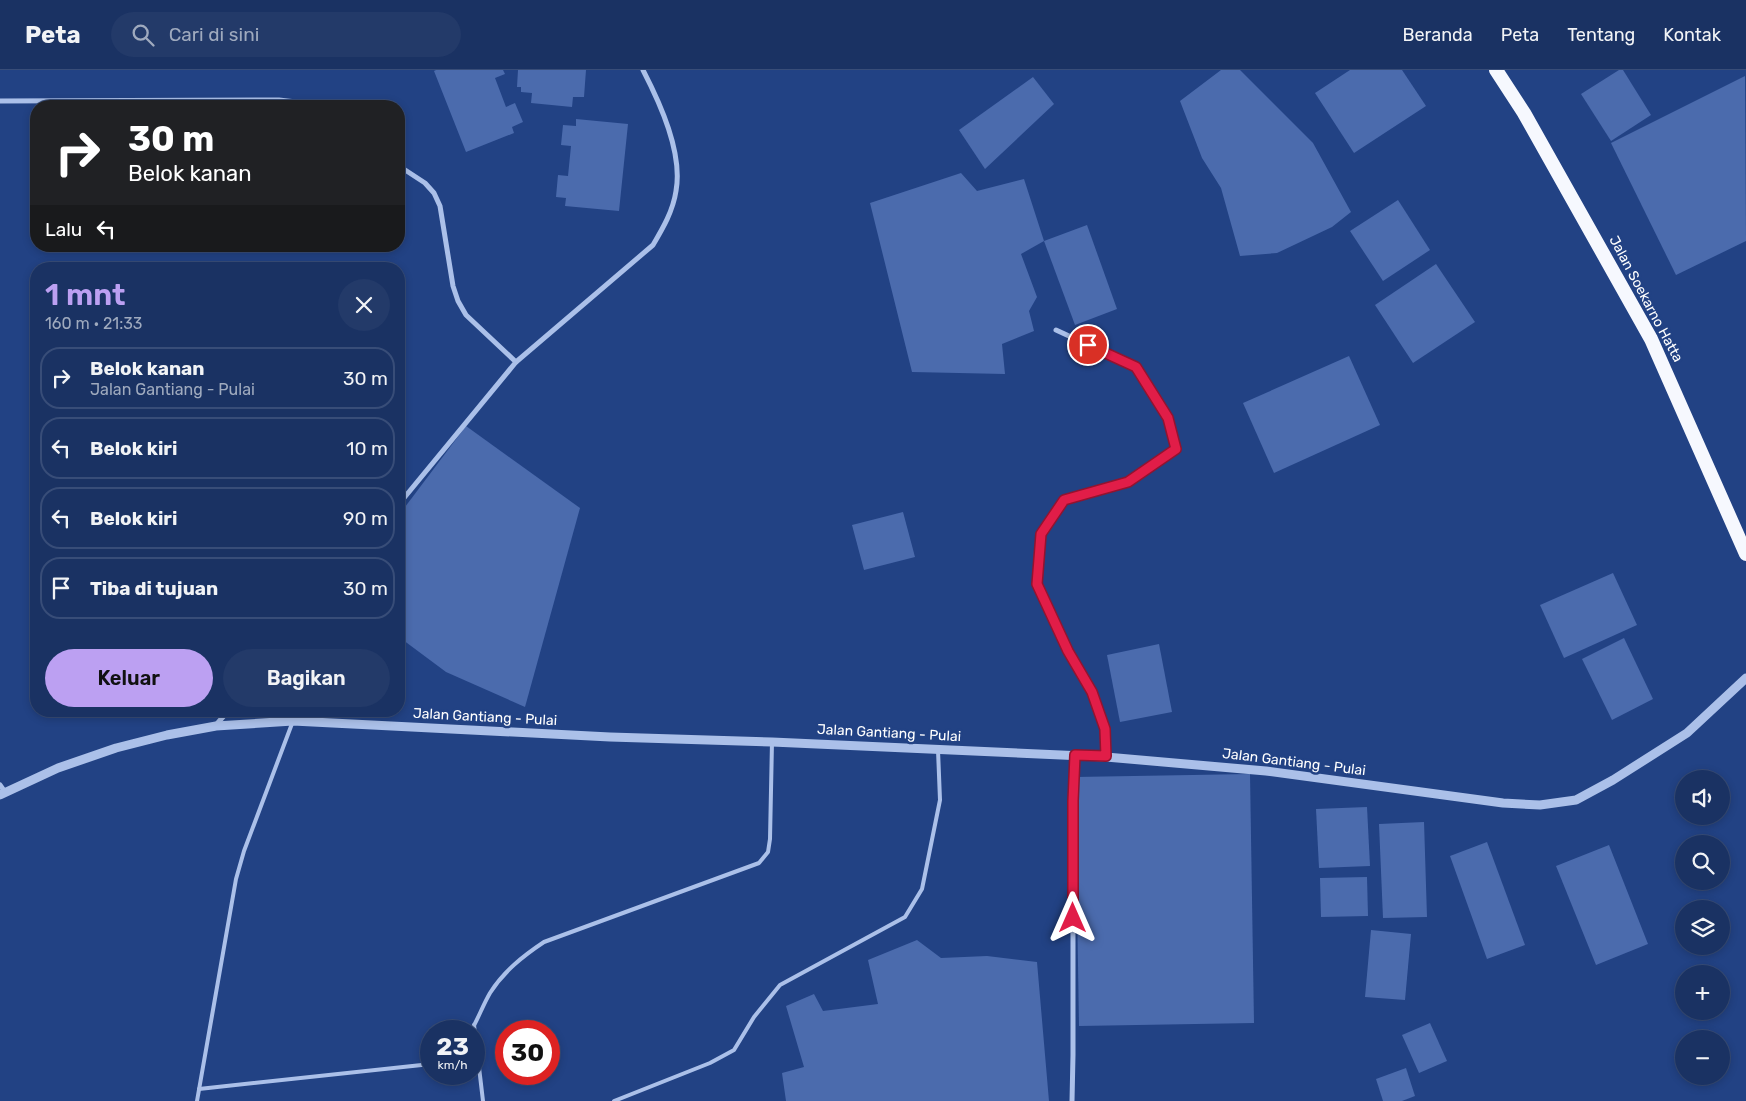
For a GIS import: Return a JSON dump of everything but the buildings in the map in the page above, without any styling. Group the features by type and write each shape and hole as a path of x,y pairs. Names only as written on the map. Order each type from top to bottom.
{"highway":[{"name":"Jalan Soekarno Hatta","path":"1496,70 1524,112 1651,339 1746,554"}],"street":[{"path":"405,497 516,362 654,245 667,219 676,191 676,161 663,110 643,70"},
{"path":"0,101 30,101"},
{"path":"405,170 425,183 434,194 440,206 453,286 466,315 516,362"},
{"path":"1056,330 1136,367 1168,418 1176,449 1128,482 1064,500 1041,534 1037,584 1068,651 1092,692 1105,729 1106,756"},
{"name":"Jalan Gantiang - Pulai","path":"2,791 58,768 116,748 167,735 216,726 293,721 610,737 1106,756 1266,771 1502,803 1540,805 1576,800 1613,780 1687,733 1746,678"},
{"path":"216,726 223,717"},
{"path":"1072,1101 1073,801 1075,755"}],"lane":[{"path":"197,1101 236,879 244,851 293,721"},
{"path":"477,1020 501,978 520,958 544,942 759,863 768,852 770,839 772,742"},
{"path":"614,1101 710,1064 734,1050 754,1017 780,985 905,917 922,889 940,800 938,750"},
{"path":"199,1089 420,1065"},
{"path":"481,1085 483,1101"}],"route":[{"path":"1073,918 1075,755 1106,756 1105,729 1092,692 1068,651 1037,584 1041,534 1064,500 1128,482 1176,449 1168,418 1136,367 1088,345"}]}
